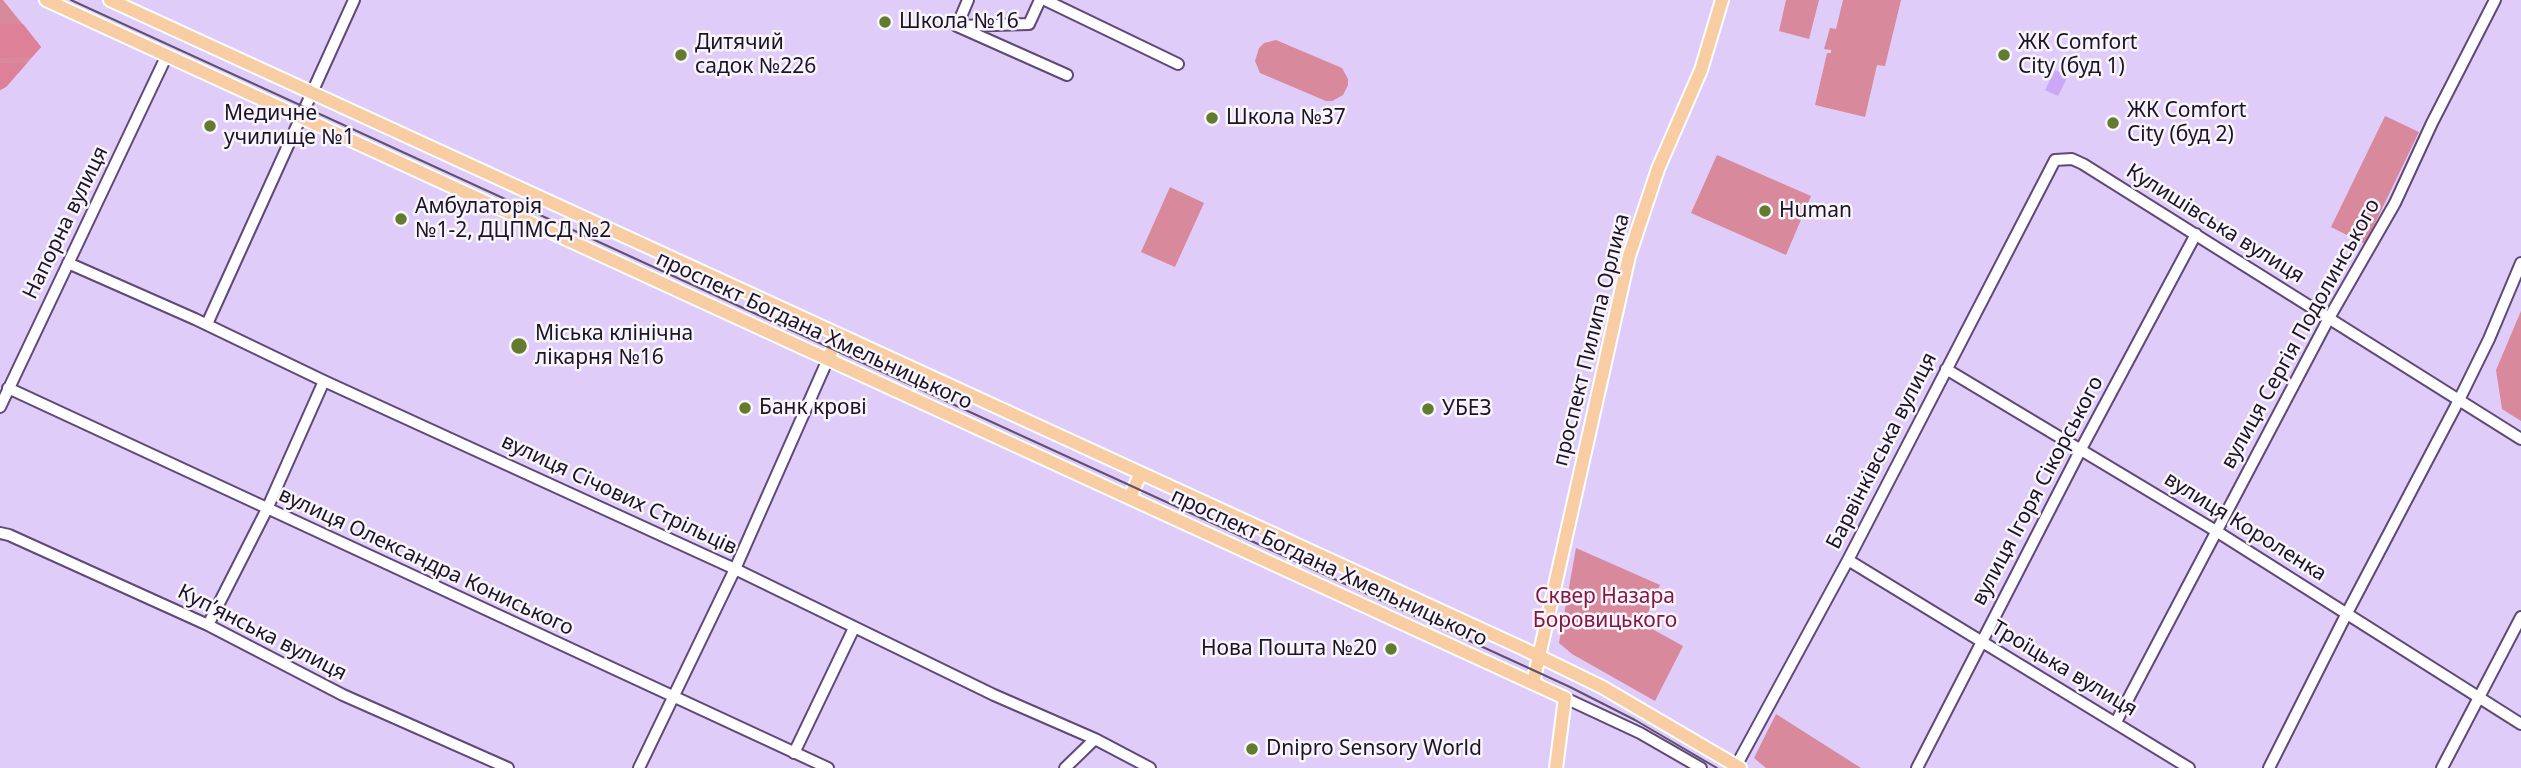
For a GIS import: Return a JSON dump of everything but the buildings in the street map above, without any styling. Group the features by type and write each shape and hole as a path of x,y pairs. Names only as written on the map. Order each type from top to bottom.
{"main road":[{"name":"проспект Богдана Хмельницького","path":"46,0 1565,698"},
{"name":"проспект Богдана Хмельницького","path":"110,0 1540,657 1602,687 1737,767"},
{"name":"проспект Пилипа Орлика","path":"1533,683 1629,256 1658,169 1701,71 1722,0"},
{"path":"828,359 839,335"},
{"path":"1130,498 1141,473"},
{"path":"1556,768 1565,698"}],"street":[{"path":"207,324 354,0"},
{"path":"957,26 968,0"},
{"path":"957,26 1029,24 1042,0 1178,64"},
{"name":"вулиця Сергія Подолинського","path":"2116,722 2329,318 2395,203 2437,112 2495,0"},
{"path":"957,26 1067,75"},
{"name":"Напорна вулиця","path":"0,407 167,55"},
{"name":"Кулишівська вулиця","path":"2064,158 2083,164 2521,439"},
{"name":"Барвінківська вулиця","path":"1737,767 1848,560 2052,164 2055,160 2064,158"},
{"name":"вулиця Ігоря Сікорського","path":"1917,768 1980,642 2196,234"},
{"name":"вулиця Січових Стрільців","path":"68,263 207,324 324,381 735,569 1013,704 1095,738 1149,768"},
{"path":"2269,768 2459,400 2489,339 2521,263"},
{"path":"639,768 735,569 828,359"},
{"name":"вулиця Короленка","path":"1946,369 2216,531 2521,724"},
{"path":"208,625 267,509 324,381"},
{"name":"вулиця Олександра Кониського","path":"8,388 828,768"},
{"name":"Купʼянська вулиця","path":"0,533 208,625 342,695 508,768"},
{"name":"Троїцька вулиця","path":"1848,560 2189,768"},
{"path":"2442,768 2521,617"},
{"path":"794,753 854,628"},
{"path":"1565,698 1640,733 1701,768"},
{"path":"1065,768 1095,738"}],"green space":[{"path":"0,0 3,0 41,47 6,87 0,90"},
{"path":"1786,0 1819,0 1809,39 1779,31"},
{"path":"1843,0 1901,0 1885,66 1877,65 1865,117 1815,105 1827,53 1831,53 1831,50 1824,49 1830,28 1836,29"},
{"path":"1276,40 1342,68 1348,79 1343,95 1326,101 1260,73 1255,61 1259,48 1264,43"},
{"path":"2385,116 2419,132 2365,244 2331,227"},
{"name":"Human","path":"1717,155 1811,196 1786,255 1691,213"},
{"path":"1170,187 1204,203 1175,267 1141,252"},
{"path":"2521,311 2521,421 2502,409 2496,370"},
{"name":"Сквер Назара Боровицького","path":"1576,548 1660,585 1643,624 1683,646 1655,701 1572,654 1559,643"},
{"path":"1776,714 1861,768 1766,768 1754,758"}],"shaded area":[{"path":"0,24 23,24 41,47 32,57 0,58"},
{"path":"0,63 27,63 6,87 0,90"},
{"path":"2055,70 2068,76 2058,96 2045,90"}],"tram line":[{"path":"71,0 1570,687 1635,720 1717,768"}],"place":[{"name":"Школа №16","path":"885,22"},
{"name":"Дитячий садок №226","path":"681,55"},
{"name":"ЖК Comfort City (буд 1)","path":"2004,55"},
{"name":"Школа №37","path":"1212,118"},
{"name":"ЖК Comfort City (буд 2)","path":"2113,123"},
{"name":"Медичне училище №1","path":"210,126"},
{"name":"Human","path":"1765,211"},
{"name":"Амбулаторія №1-2, ДЦПМСД №2","path":"401,219"},
{"name":"Міська клінічна лікарня №16","path":"519,346"},
{"name":"Банк крові","path":"745,408"},
{"name":"УБЕЗ","path":"1428,409"},
{"name":"Нова Пошта №20","path":"1391,649"},
{"name":"Dnipro Sensory World","path":"1252,749"}]}
